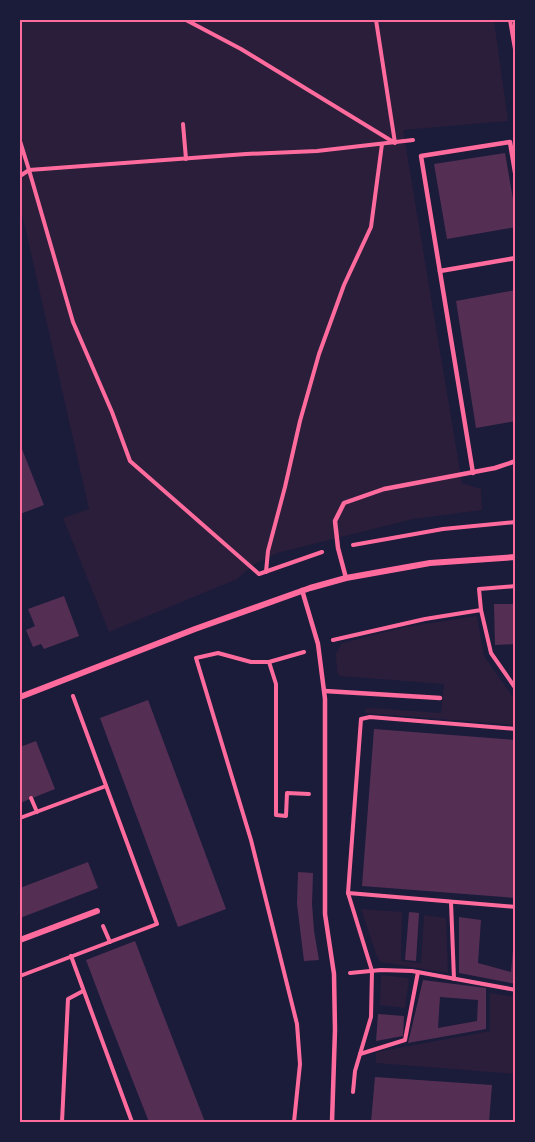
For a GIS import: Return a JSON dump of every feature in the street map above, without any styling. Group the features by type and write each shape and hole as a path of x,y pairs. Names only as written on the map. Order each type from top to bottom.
{"street":[{"path":"20,698 195,629 302,590 346,578 430,563 516,556"},
{"path":"20,940 97,911"}],"lane":[{"path":"473,472 422,156 510,142 516,178"},
{"path":"440,271 516,258"},
{"path":"346,578 338,548 335,521 344,503 384,489 473,472 516,461"},
{"path":"302,590 318,644 324,691 325,914 334,974 332,1122"},
{"path":"324,691 440,698"}],"path":[{"path":"186,20 241,49 395,143"},
{"path":"376,20 395,143"},
{"path":"510,20 516,55"},
{"path":"183,124 186,159"},
{"path":"20,141 73,322 129,461 259,574 338,548 396,536 516,522"},
{"path":"20,176 29,170 317,151 405,141"},
{"path":"266,572 268,551 319,354 344,285 371,227 382,144"},
{"path":"516,586 479,589 490,653 516,689"},
{"path":"294,1122 300,1064 297,1024 251,840 196,658 218,653 252,662 269,662 308,650 318,644 425,619 481,610"},
{"path":"269,662 276,684 278,792 276,815 286,816 287,793"},
{"path":"20,976 157,924 72,694"},
{"path":"353,1100 355,1071 371,1017 372,971 348,893 361,719 370,717 516,729"},
{"path":"20,818 106,786"},
{"path":"278,792 325,794"},
{"path":"31,798 37,812"},
{"path":"348,893 516,907"},
{"path":"451,902 454,979"},
{"path":"71,956 132,1122"},
{"path":"334,974 372,971 418,972 516,990"},
{"path":"360,1054 405,1040 418,972"},
{"path":"62,1122 68,999 83,991"}],"shaded area":[{"path":"20,20 494,20 508,121 403,130 462,483 481,489 482,510 413,519 277,553 253,565 237,579 109,632 63,518 89,509 20,205"},
{"path":"477,616 484,656 515,700 515,725 365,713 365,709 370,708 441,713 444,684 340,676 337,673 336,654 342,643 405,627"},
{"path":"361,909 402,912 401,961 421,963 424,915 446,918 448,973 381,962 377,957"},
{"path":"381,975 409,978 405,1008 380,1005"},
{"path":"490,993 515,997 515,1074 376,1063 376,1052 490,1031"}],"building":[{"path":"505,153 516,227 447,239 434,164"},
{"path":"516,290 516,421 476,428 456,301"},
{"path":"20,444 44,505 20,514"},
{"path":"64,596 79,636 44,649 41,644 33,647 26,630 35,626 28,609"},
{"path":"494,604 516,604 516,644 495,645"},
{"path":"148,700 226,909 178,927 100,718"},
{"path":"374,729 516,740 516,898 362,886"},
{"path":"36,741 55,789 20,803 20,747"},
{"path":"88,862 98,888 20,918 20,888"},
{"path":"298,872 313,873 312,904 319,960 304,961 297,904"},
{"path":"409,912 419,913 416,961 405,960"},
{"path":"459,917 481,920 478,963 511,972 514,938 516,938 516,984 459,973"},
{"path":"135,941 205,1122 149,1122 108,1018 86,960"},
{"path":"423,980 486,988 486,1029 408,1043","holes":["440,997 478,1000 477,1021 438,1028"]},
{"path":"378,1014 404,1016 403,1036 376,1041"},
{"path":"375,1077 492,1085 489,1122 371,1122"}]}
